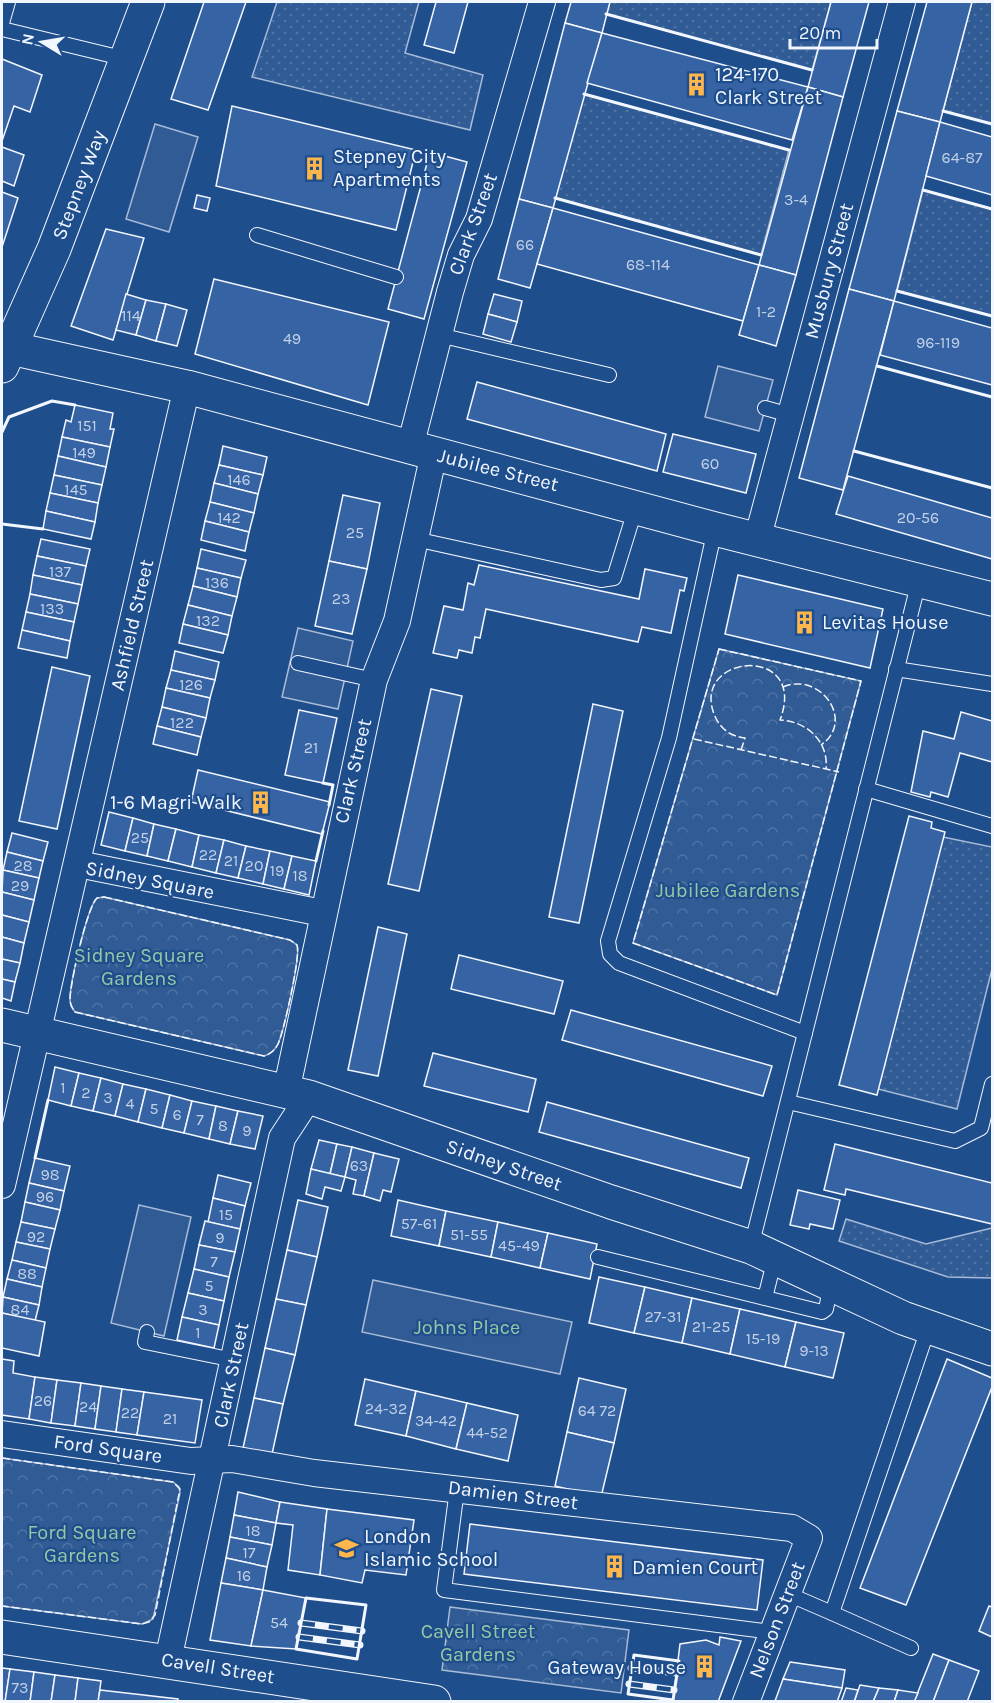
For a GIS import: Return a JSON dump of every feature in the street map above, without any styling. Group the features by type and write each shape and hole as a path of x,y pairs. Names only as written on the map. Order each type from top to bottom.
{"street":[{"name":"Stepney Way","path":"4,354 54,249 128,60 148,2"},
{"name":"Clark Street","path":"168,1660 214,1460 282,1138 298,1094 322,913 374,680 398,621 415,539 422,450 439,335 441,289 478,219 542,2"},
{"name":"Musbury Street","path":"757,540 902,2"},
{"name":"Jubilee Street","path":"4,354 187,387 715,529 993,599"},
{"name":"Ashfield Street","path":"78,864 187,387"},
{"name":"Sidney Square","path":"37,1034 78,864 322,913"},
{"name":"Sidney Street","path":"2,1025 298,1094 763,1253 903,1318 993,1349"},
{"path":"2,1185 37,1034"},
{"name":"Ford Square","path":"2,1434 191,1461 214,1460"},
{"name":"Damien Street","path":"214,1460 232,1459 314,1473 792,1528 809,1538"},
{"name":"Nelson Street","path":"746,1701 809,1538"},
{"name":"Cavell Street","path":"2,1637 168,1660 305,1691 434,1701"}],"lane":[{"path":"2,23 8,2"},
{"path":"2,29 128,60"},
{"path":"257,235 396,277"},
{"path":"439,335 609,375"},
{"path":"765,408 790,415"},
{"path":"415,539 601,580 614,578 636,507"},
{"path":"715,529 669,738 608,941 610,954 619,963 805,1033"},
{"path":"765,1298 763,1253 788,1102 919,580"},
{"path":"298,663 374,680"},
{"path":"896,669 993,684"},
{"path":"866,789 993,826"},
{"path":"788,1102 955,1141 981,1128 993,1084"},
{"path":"598,1257 822,1312 826,1308 831,1284"},
{"path":"832,1613 929,1326"},
{"path":"147,1332 145,1342 234,1360"},
{"path":"457,1489 444,1590 772,1632"},
{"path":"788,1594 911,1648"}],"green space":[{"path":"277,2 419,2 405,53 483,75 470,130 252,77"},
{"path":"610,2 831,2 812,70 606,14"},
{"path":"972,2 992,2 992,124 943,111"},
{"path":"584,94 789,150 761,255 555,198"},
{"path":"923,190 992,209 992,316 897,291"},
{"name":"Jubilee Gardens","path":"719,649 861,681 777,995 633,943"},
{"path":"943,837 992,847 992,969 957,1109 878,1089"},
{"name":"Sidney Square Gardens","path":"104,897 290,940 297,945 297,963 291,993 281,1036 274,1050 264,1056 75,1012 70,999 80,946 93,904 97,898"},
{"path":"846,1219 926,1244 992,1228 992,1278 948,1277 839,1241"},
{"name":"Ford Square Gardens","path":"2,1458 173,1482 179,1487 180,1493 153,1619 142,1624 2,1606"},
{"name":"Cavell Street Gardens","path":"450,1607 629,1630 621,1693 442,1670"}],"shaded area":[{"path":"155,124 198,137 169,232 126,219"},
{"path":"718,366 773,380 759,431 705,417"},
{"path":"298,628 353,641 338,709 282,697"},
{"path":"139,1205 191,1217 164,1336 111,1323"},
{"name":"Johns Place","path":"373,1280 572,1322 560,1374 362,1332"}],"building":[{"path":"204,2 246,2 208,110 171,99"},
{"path":"436,2 468,2 454,53 424,45"},
{"path":"571,2 610,2 602,33 565,23"},
{"path":"831,2 869,2 843,97 808,87"},
{"path":"927,2 972,2 940,122 897,111"},
{"path":"565,23 602,33 553,208 519,199"},
{"name":"124-170 Clark Street","path":"602,33 808,87 792,140 587,83"},
{"path":"2,59 42,75 30,112 14,106 2,141"},
{"path":"808,87 843,97 796,275 759,265"},
{"name":"Stepney City Apartments","path":"232,106 416,150 396,230 216,186"},
{"path":"897,111 940,122 894,301 849,289"},
{"path":"940,122 992,137 992,195 926,176"},
{"path":"2,147 24,155 14,186 2,181"},
{"path":"430,152 467,162 424,319 388,309"},
{"path":"2,192 18,198 2,247"},
{"path":"197,195 210,198 207,211 194,208"},
{"path":"519,199 553,208 530,288 498,279"},
{"path":"553,208 759,265 743,321 537,264"},
{"path":"106,229 144,238 113,340 71,326"},
{"path":"759,265 796,275 776,346 739,335"},
{"path":"214,279 389,322 368,405 195,354"},
{"path":"849,289 894,301 843,490 799,478"},
{"path":"126,294 146,300 136,335 116,330"},
{"path":"494,294 522,301 517,322 488,314"},
{"path":"146,300 166,304 156,341 136,335"},
{"path":"894,301 992,328 992,385 880,355"},
{"path":"166,304 187,310 177,346 156,341"},
{"path":"488,314 517,322 511,342 483,334"},
{"path":"477,382 666,434 657,471 467,419"},
{"path":"75,405 113,413 110,429 114,429 110,447 62,437 66,420 71,422"},
{"path":"673,434 756,454 746,493 663,472"},
{"path":"62,437 110,447 106,467 58,456"},
{"path":"223,446 267,457 263,475 219,465"},
{"path":"58,456 106,467 102,485 54,475"},
{"path":"219,465 263,475 258,494 214,483"},
{"path":"54,475 102,485 98,503 50,493"},
{"path":"848,476 992,518 992,559 836,514"},
{"path":"214,483 258,494 254,513 210,502"},
{"path":"50,493 98,503 95,522 46,511"},
{"path":"343,495 380,503 367,569 329,561"},
{"path":"210,502 254,513 249,532 205,521"},
{"path":"46,511 95,522 91,539 43,529"},
{"path":"205,521 249,532 245,551 201,540"},
{"path":"41,539 90,549 86,566 37,556"},
{"path":"201,549 246,560 241,578 197,568"},
{"path":"37,556 86,566 82,585 33,575"},
{"path":"329,561 367,569 352,634 315,626"},
{"path":"479,565 639,599 645,569 687,578 684,591 680,590 671,633 642,627 638,642 486,609 480,638 475,637 472,653 459,650 457,658 433,653 444,606 463,610 468,583 474,585"},
{"path":"197,568 241,578 237,597 193,586"},
{"path":"33,575 82,585 78,604 30,594"},
{"name":"Levitas House","path":"738,575 883,609 870,668 725,634"},
{"path":"193,586 237,597 232,616 188,605"},
{"path":"30,594 78,604 74,622 26,612"},
{"path":"188,605 232,616 228,635 183,624"},
{"path":"26,612 74,622 70,641 22,630"},
{"path":"183,624 228,635 223,653 179,643"},
{"path":"22,630 70,641 67,658 18,648"},
{"path":"175,651 219,662 215,680 171,670"},
{"path":"52,667 90,676 57,829 19,821"},
{"path":"171,670 215,680 210,698 166,688"},
{"path":"166,688 210,698 206,718 162,707"},
{"path":"431,689 462,696 419,891 388,884"},
{"path":"593,704 623,711 579,923 549,917"},
{"path":"162,707 206,718 201,737 157,726"},
{"path":"299,710 337,718 323,783 285,775"},
{"path":"961,712 992,721 992,762 960,753 948,797 931,792 930,797 911,792 923,731 954,739"},
{"path":"157,726 201,737 197,755 153,744"},
{"name":"1-6 Magri Walk","path":"198,770 330,802 322,834 191,802"},
{"path":"109,812 133,818 125,851 101,845"},
{"path":"909,816 932,822 931,828 945,832 877,1095 839,1085"},
{"path":"133,818 154,824 147,856 125,851"},
{"path":"154,824 176,829 168,861 147,856"},
{"path":"176,829 199,835 192,867 168,861"},
{"path":"12,833 48,842 43,861 7,852"},
{"path":"199,835 224,840 216,873 192,867"},
{"path":"224,840 246,846 238,878 216,873"},
{"path":"246,846 270,851 263,884 238,878"},
{"path":"270,851 292,856 284,889 263,884"},
{"path":"7,852 43,861 39,878 3,870"},
{"path":"292,856 316,861 309,895 284,889"},
{"path":"3,870 39,878 34,900 2,892"},
{"path":"2,892 34,900 29,922 2,915"},
{"path":"2,915 29,922 24,943 2,937"},
{"path":"378,927 407,934 378,1076 348,1070"},
{"path":"2,937 24,943 20,963 2,959"},
{"path":"459,955 563,981 554,1014 451,989"},
{"path":"2,959 20,963 15,982 2,979"},
{"path":"2,979 15,982 11,1001 2,998"},
{"path":"571,1010 772,1066 763,1096 562,1040"},
{"path":"433,1053 536,1079 528,1112 424,1086"},
{"path":"55,1067 79,1073 71,1106 48,1100"},
{"path":"79,1073 101,1078 93,1111 71,1106"},
{"path":"101,1078 123,1084 115,1116 93,1111"},
{"path":"123,1084 146,1089 138,1122 115,1116"},
{"path":"146,1089 170,1095 162,1128 138,1122"},
{"path":"170,1095 192,1101 184,1133 162,1128"},
{"path":"192,1101 216,1106 209,1139 184,1133"},
{"path":"547,1102 749,1158 741,1188 539,1132"},
{"path":"216,1106 238,1111 230,1144 209,1139"},
{"path":"238,1111 263,1116 255,1149 230,1144"},
{"path":"319,1140 337,1144 330,1174 311,1169"},
{"path":"337,1144 352,1147 345,1177 330,1174"},
{"path":"835,1144 992,1183 992,1224 846,1189 845,1195 824,1190"},
{"path":"352,1147 374,1153 364,1196 353,1194 356,1180 345,1177"},
{"path":"374,1153 399,1159 391,1192 383,1190 380,1201 364,1196"},
{"path":"35,1158 70,1166 64,1191 29,1183"},
{"path":"311,1169 345,1177 341,1191 325,1187 322,1199 306,1194"},
{"path":"218,1175 251,1183 245,1206 213,1198"},
{"path":"29,1183 64,1191 60,1210 25,1202"},
{"path":"798,1190 840,1200 833,1229 810,1224 809,1229 790,1225"},
{"path":"213,1198 245,1206 240,1229 208,1222"},
{"path":"298,1200 328,1207 317,1257 287,1250"},
{"path":"398,1200 446,1211 439,1246 391,1236"},
{"path":"25,1202 60,1210 55,1229 21,1222"},
{"path":"446,1211 498,1222 491,1257 439,1246"},
{"path":"205,1221 240,1229 235,1252 199,1245"},
{"path":"21,1222 55,1229 50,1249 16,1242"},
{"path":"498,1222 548,1233 540,1268 491,1257"},
{"path":"548,1233 597,1244 590,1279 540,1268"},
{"path":"16,1242 50,1249 46,1268 12,1260"},
{"path":"199,1245 235,1252 229,1277 194,1269"},
{"path":"287,1250 317,1257 306,1305 276,1299"},
{"path":"12,1260 46,1268 42,1287 7,1279"},
{"path":"194,1269 229,1277 224,1301 188,1293"},
{"path":"599,1277 645,1287 634,1333 589,1323"},
{"path":"7,1279 42,1287 39,1305 3,1297"},
{"path":"645,1287 692,1298 682,1343 634,1333"},
{"path":"188,1293 224,1301 219,1325 182,1317"},
{"path":"3,1297 39,1305 35,1321 2,1313"},
{"path":"692,1298 740,1309 730,1354 682,1343"},
{"path":"276,1299 306,1305 295,1355 265,1348"},
{"path":"740,1309 796,1322 785,1367 730,1354"},
{"path":"2,1313 45,1322 39,1356 2,1348"},
{"path":"182,1317 219,1325 214,1348 177,1340"},
{"path":"796,1322 844,1333 833,1378 785,1367"},
{"path":"265,1348 295,1355 283,1404 254,1398"},
{"path":"2,1359 14,1361 13,1373 35,1377 29,1419 2,1415"},
{"path":"947,1359 992,1378 992,1387 906,1605 860,1588"},
{"path":"35,1377 57,1380 51,1423 29,1419"},
{"path":"579,1378 626,1389 614,1443 567,1432"},
{"path":"365,1379 416,1391 406,1436 355,1425"},
{"path":"57,1380 81,1383 75,1426 51,1423"},
{"path":"81,1383 101,1386 95,1429 75,1426"},
{"path":"101,1386 122,1389 116,1432 95,1429"},
{"path":"122,1389 144,1392 137,1435 116,1432"},
{"path":"416,1391 467,1403 456,1449 406,1436"},
{"path":"144,1392 202,1400 195,1443 137,1435"},
{"path":"254,1398 283,1404 272,1454 243,1448"},
{"path":"467,1403 518,1415 508,1461 456,1449"},
{"path":"567,1432 614,1443 601,1497 555,1486"},
{"path":"238,1492 280,1502 276,1523 234,1515"},
{"path":"280,1502 327,1509 320,1575 288,1570 293,1525 276,1523"},
{"path":"327,1509 414,1520 406,1575 365,1570 362,1583 320,1575"},
{"path":"234,1515 276,1523 272,1545 230,1537"},
{"name":"Damien Court","path":"470,1524 763,1560 757,1610 464,1574"},
{"path":"230,1537 272,1545 267,1567 226,1558"},
{"path":"226,1558 267,1567 263,1590 221,1583"},
{"path":"221,1583 263,1590 251,1646 210,1640"},
{"path":"263,1590 306,1598 296,1649 251,1646"},
{"path":"989,1606 992,1607 992,1637 979,1631"},
{"name":"Gateway House","path":"720,1637 741,1641 718,1702 673,1702 680,1644 706,1640 719,1645"},
{"path":"933,1654 949,1660 933,1702 914,1702"},
{"path":"949,1660 979,1671 967,1702 933,1702"},
{"path":"790,1662 845,1670 842,1688 783,1679"},
{"path":"2,1668 10,1669 5,1702 2,1702"},
{"path":"10,1669 34,1672 30,1702 5,1702"},
{"path":"34,1672 55,1675 51,1702 30,1702"},
{"path":"55,1675 78,1678 75,1702 51,1702"},
{"path":"78,1678 101,1681 98,1702 75,1702"},
{"path":"783,1679 842,1688 837,1702 775,1701"},
{"path":"860,1685 879,1688 873,1702 854,1702"},
{"path":"846,1688 858,1690 854,1702 841,1702"},
{"path":"879,1688 898,1690 894,1702 873,1702"},
{"path":"100,1690 178,1699 178,1702 98,1702"},
{"path":"898,1690 918,1693 914,1702 894,1702"}],"railway":[{"path":"301,1623 362,1631"},
{"path":"299,1637 360,1645"},
{"path":"631,1668 677,1673"},
{"path":"629,1684 674,1690"}],"fence":[{"path":"719,649 861,681 777,995 633,943 719,649"},
{"path":"741,750 745,738 735,736 722,728 714,714 711,694 719,679 732,669 749,666 766,669 779,678 785,695 780,720 799,724 814,734 824,750 826,769"},
{"path":"783,687 797,684 809,686 821,692 829,701 834,712 835,724 831,735 821,745"},
{"path":"694,739 839,772"},
{"path":"104,897 290,940 297,945 297,963 291,993 281,1036 274,1050 264,1056 75,1012 70,999 80,946 93,904 97,898 104,897"},
{"path":"2,1458 173,1482 180,1489 155,1615 149,1622 142,1624 2,1606"}],"wall":[{"path":"606,14 812,70"},
{"path":"584,94 789,150"},
{"path":"943,111 992,124"},
{"path":"923,190 992,209"},
{"path":"555,198 761,255"},
{"path":"897,291 992,316"},
{"path":"877,366 992,397"},
{"path":"2,432 9,417 52,401 75,405"},
{"path":"854,451 992,488"},
{"path":"2,524 43,529"},
{"path":"323,783 333,785 329,805"},
{"path":"316,861 323,831"},
{"path":"35,1158 48,1100"},
{"path":"306,1598 366,1605 357,1659 296,1649 306,1598"},
{"path":"634,1655 679,1661 673,1700 628,1694 634,1655"}],"place":[{"name":"124-170 Clark Street","path":"697,85"},
{"name":"Stepney City Apartments","path":"315,168"},
{"name":"Levitas House","path":"804,622"},
{"name":"1-6 Magri Walk","path":"260,802"},
{"name":"London Islamic School","path":"346,1548"},
{"name":"Damien Court","path":"614,1567"},
{"name":"Gateway House","path":"704,1667"}]}
